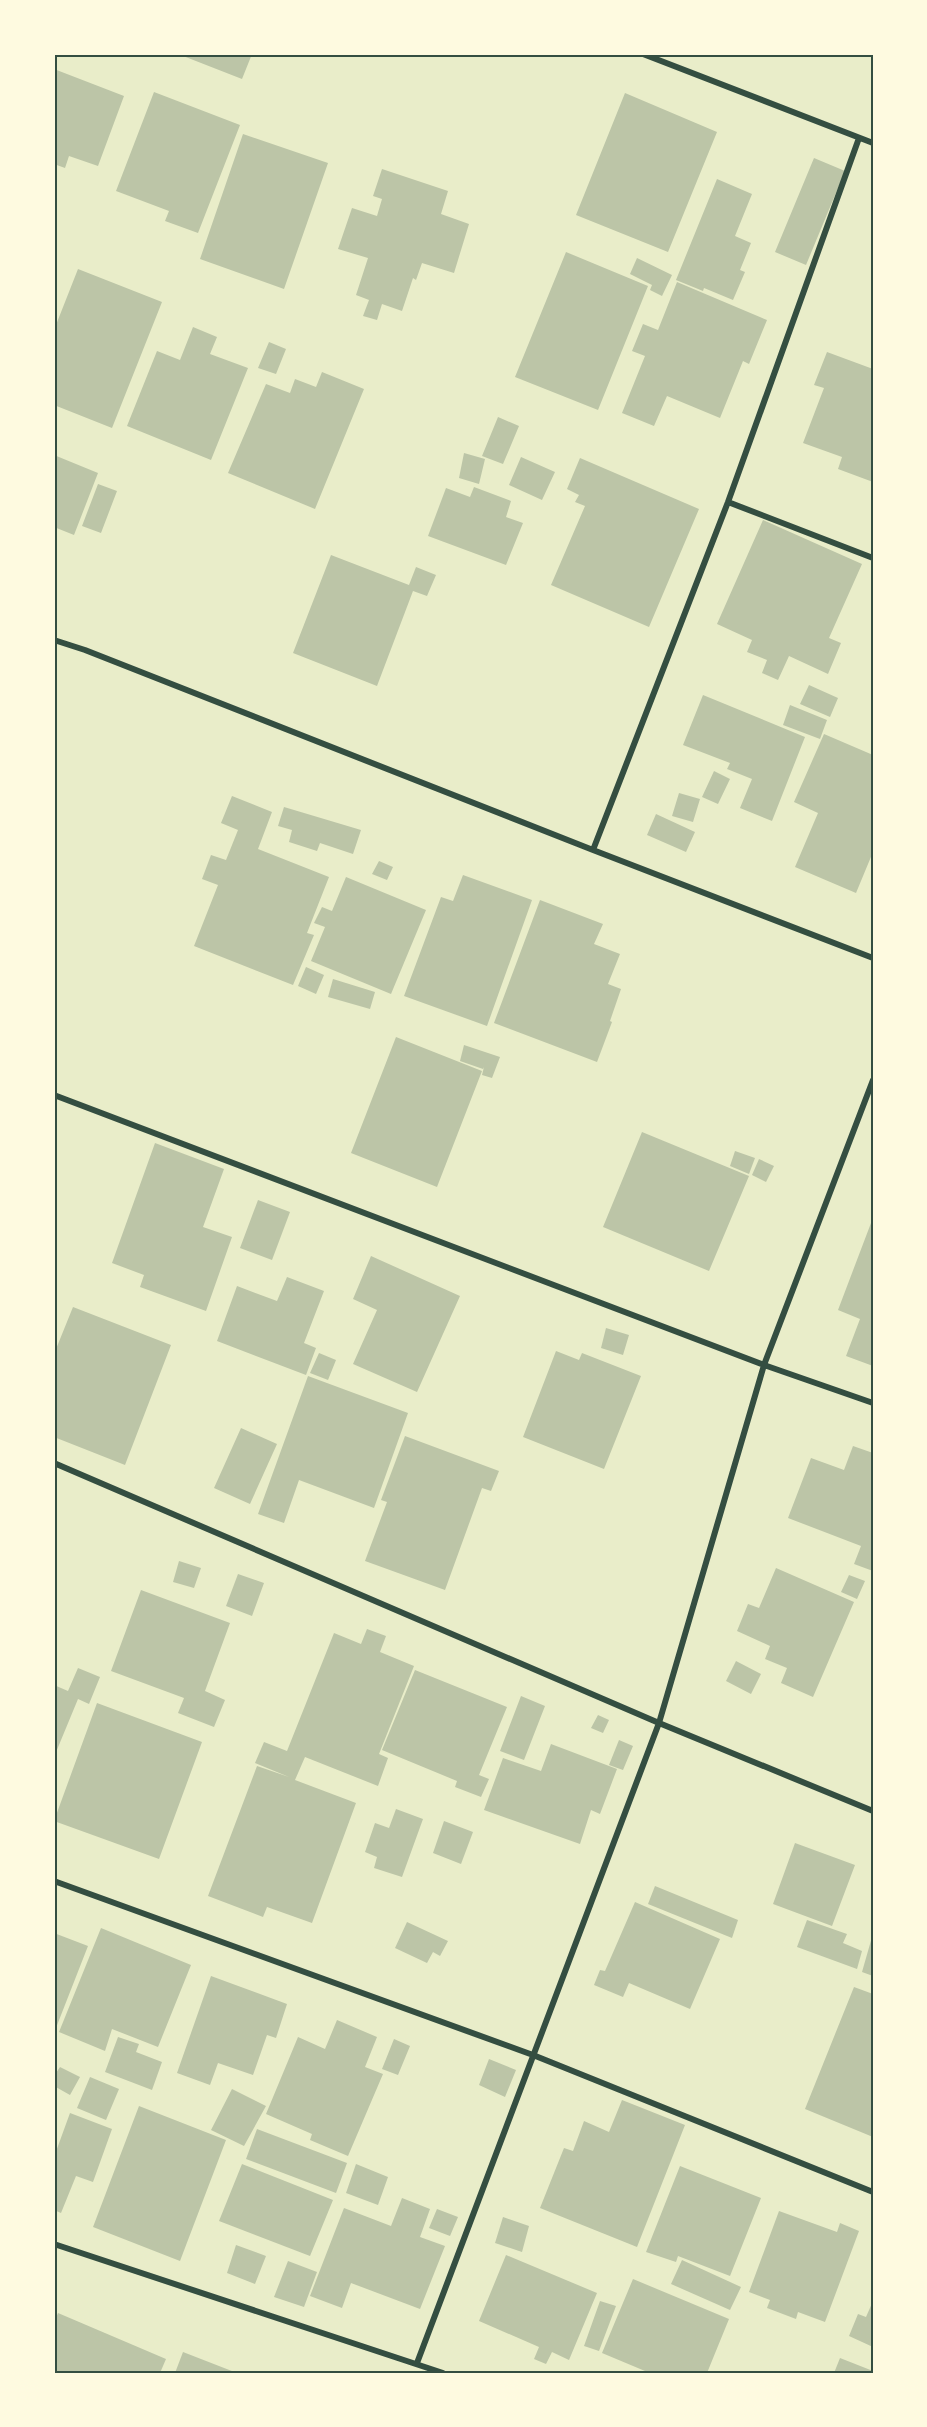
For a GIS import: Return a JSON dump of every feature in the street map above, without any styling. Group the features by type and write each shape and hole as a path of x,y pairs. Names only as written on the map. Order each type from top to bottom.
{"street":[{"path":"643,54 873,143"},
{"path":"593,850 728,502 859,138"},
{"path":"728,502 873,558"},
{"path":"54,640 85,650 873,958"},
{"path":"417,2364 659,1723 764,1365 873,1080"},
{"path":"54,1095 764,1365 873,1403"},
{"path":"54,1463 659,1723 873,1811"},
{"path":"54,1881 533,2055 873,2192"},
{"path":"54,2244 443,2373"}],"building":[{"path":"178,54 252,54 242,79"},
{"path":"54,69 124,96 98,166 69,156 65,168 54,164"},
{"path":"154,92 240,125 198,233 165,221 169,211 116,191"},
{"path":"625,93 717,132 668,252 576,215"},
{"path":"243,134 328,163 284,289 200,259"},
{"path":"814,158 845,171 806,265 775,252"},
{"path":"382,169 448,191 441,214 469,224 454,273 422,263 416,280 413,278 402,311 382,304 377,320 363,316 369,300 356,295 368,258 338,249 352,208 377,216 382,199 373,196"},
{"path":"717,179 752,194 735,236 751,243 740,270 745,272 733,300 676,280"},
{"path":"566,252 648,286 598,410 515,377"},
{"path":"637,258 672,275 662,296 650,290 652,285 630,274"},
{"path":"78,269 162,302 112,428 54,405 54,330"},
{"path":"677,282 767,320 749,364 743,361 720,418 667,396 654,426 622,413 645,356 632,351 643,324 658,330"},
{"path":"193,327 217,337 210,354 248,368 211,460 127,426 157,351 180,360"},
{"path":"269,342 286,349 276,374 258,368"},
{"path":"827,352 873,369 873,482 838,469 842,457 803,443 824,388 814,385"},
{"path":"322,372 364,389 315,509 228,473 266,384 290,393 295,379 316,387"},
{"path":"498,417 519,426 503,464 482,456"},
{"path":"464,453 485,459 479,484 459,478"},
{"path":"54,455 98,473 74,535 54,527"},
{"path":"521,457 555,472 542,500 509,485"},
{"path":"580,458 699,509 649,627 551,585 585,506 575,502 579,495 567,489"},
{"path":"98,484 117,491 101,533 82,526"},
{"path":"474,487 511,501 506,517 523,523 506,565 428,536 446,488 470,497"},
{"path":"763,520 862,564 829,638 841,643 828,674 789,656 778,680 762,673 767,660 747,652 752,640 717,624"},
{"path":"331,555 409,585 416,567 436,575 427,596 413,591 377,686 293,653"},
{"path":"809,685 838,698 830,717 800,704"},
{"path":"703,695 805,737 772,821 740,808 752,779 727,769 730,763 683,745"},
{"path":"790,705 827,720 820,739 783,725"},
{"path":"824,734 873,755 873,852 856,893 795,867 818,813 794,802"},
{"path":"714,771 730,779 718,804 702,797"},
{"path":"679,793 700,799 693,822 672,816"},
{"path":"232,796 272,812 258,849 329,877 307,933 314,935 293,985 194,946 218,885 202,879 211,855 226,860 238,830 221,823"},
{"path":"284,807 361,830 353,854 320,843 317,851 289,842 292,830 278,826"},
{"path":"656,814 695,832 686,852 647,835"},
{"path":"379,861 393,867 387,880 372,874"},
{"path":"463,875 532,900 487,1026 404,996 441,897 453,901"},
{"path":"346,877 426,910 391,994 311,961 325,927 314,923 322,907 332,911"},
{"path":"540,900 603,924 594,944 620,954 608,984 621,989 597,1062 494,1023"},
{"path":"306,967 324,975 316,994 298,986"},
{"path":"333,979 375,992 370,1009 328,997"},
{"path":"396,1037 482,1071 437,1187 351,1153"},
{"path":"464,1045 500,1057 492,1078 482,1075 484,1067 483,1069 460,1061"},
{"path":"642,1132 749,1176 709,1271 603,1227"},
{"path":"155,1143 224,1169 203,1227 232,1237 206,1311 140,1287 144,1275 112,1263"},
{"path":"735,1151 755,1158 749,1174 730,1166"},
{"path":"759,1159 774,1166 766,1182 752,1175"},
{"path":"258,1200 290,1212 272,1260 240,1248"},
{"path":"871,1223 873,1223 873,1366 846,1356 860,1319 838,1310"},
{"path":"371,1256 460,1296 417,1392 353,1364 377,1310 353,1299"},
{"path":"287,1277 324,1291 304,1343 316,1348 306,1375 217,1341 237,1286 277,1301"},
{"path":"73,1307 171,1345 125,1465 54,1437 54,1354"},
{"path":"606,1328 629,1335 623,1355 601,1348"},
{"path":"556,1351 579,1360 582,1353 641,1376 604,1469 523,1437"},
{"path":"319,1353 336,1360 328,1380 310,1373"},
{"path":"308,1376 408,1413 374,1508 299,1480 284,1523 258,1514"},
{"path":"241,1428 277,1444 250,1504 214,1488"},
{"path":"405,1436 499,1471 491,1491 482,1488 445,1590 365,1561 387,1502 381,1500"},
{"path":"853,1446 873,1453 873,1571 854,1564 861,1546 788,1518 811,1458 844,1470"},
{"path":"179,1561 201,1568 194,1588 173,1582"},
{"path":"776,1568 854,1602 813,1697 781,1683 787,1668 765,1659 770,1646 737,1631 748,1604 759,1608"},
{"path":"238,1574 264,1583 252,1616 226,1606"},
{"path":"849,1575 865,1581 857,1599 841,1592"},
{"path":"141,1590 230,1623 205,1691 225,1700 214,1727 178,1713 184,1698 111,1671"},
{"path":"367,1629 386,1636 380,1652 414,1666 379,1754 388,1758 378,1786 305,1757 295,1780 356,1803 312,1923 267,1907 263,1917 208,1896 257,1766 289,1777 255,1763 264,1742 287,1751 334,1633 361,1644"},
{"path":"736,1661 761,1674 751,1694 726,1681"},
{"path":"78,1668 100,1677 89,1704 78,1699 54,1757 54,1685 68,1691"},
{"path":"415,1670 507,1707 479,1775 489,1779 481,1797 455,1787 457,1781 382,1750"},
{"path":"521,1696 545,1706 524,1760 500,1751"},
{"path":"97,1703 202,1742 159,1859 54,1821"},
{"path":"598,1715 609,1720 603,1733 591,1728"},
{"path":"619,1740 633,1746 623,1770 609,1765"},
{"path":"551,1744 617,1769 600,1814 591,1810 580,1844 484,1810 503,1758 541,1771"},
{"path":"396,1809 423,1819 402,1877 374,1868 377,1857 365,1852 375,1823 389,1828"},
{"path":"444,1821 473,1832 461,1864 433,1853"},
{"path":"795,1843 855,1865 832,1926 773,1904"},
{"path":"655,1886 738,1920 732,1938 648,1904"},
{"path":"635,1902 720,1939 690,2009 629,1983 623,1997 594,1985 600,1970 605,1971"},
{"path":"807,1920 847,1934 843,1943 862,1951 857,1969 797,1947"},
{"path":"407,1922 448,1941 440,1956 433,1952 427,1963 395,1948"},
{"path":"101,1928 191,1965 158,2047 112,2029 105,2051 59,2032"},
{"path":"54,1933 88,1946 54,2033"},
{"path":"873,1937 873,1976 862,1972"},
{"path":"211,1976 287,2004 276,2038 267,2035 253,2075 218,2063 210,2085 177,2073"},
{"path":"854,1987 873,1994 873,2137 805,2109"},
{"path":"337,2020 377,2037 365,2067 383,2074 348,2156 310,2140 312,2134 266,2114 298,2037 325,2049"},
{"path":"118,2037 139,2044 136,2052 162,2062 152,2090 105,2072"},
{"path":"394,2039 410,2046 398,2075 382,2069"},
{"path":"489,2059 516,2070 505,2097 479,2085"},
{"path":"60,2067 80,2077 70,2095 54,2086 54,2076"},
{"path":"90,2077 119,2089 106,2120 77,2108"},
{"path":"232,2089 266,2106 244,2146 211,2130"},
{"path":"622,2100 685,2125 637,2247 540,2208 564,2148 573,2151 584,2121 609,2132"},
{"path":"139,2106 226,2140 180,2261 93,2227"},
{"path":"70,2113 112,2129 93,2182 76,2176 61,2213 54,2210 54,2157"},
{"path":"257,2129 347,2163 336,2193 246,2159"},
{"path":"242,2164 333,2200 310,2256 219,2221"},
{"path":"356,2164 388,2177 378,2205 346,2193"},
{"path":"680,2166 761,2198 730,2276 678,2256 676,2262 646,2252"},
{"path":"402,2198 430,2209 420,2237 445,2246 420,2309 351,2283 342,2308 310,2296 344,2208 391,2226"},
{"path":"437,2209 458,2217 450,2236 429,2228"},
{"path":"779,2211 837,2232 840,2223 859,2231 825,2322 798,2312 796,2319 767,2308 770,2300 749,2292"},
{"path":"503,2217 529,2226 522,2252 495,2243"},
{"path":"236,2245 266,2256 255,2284 227,2273"},
{"path":"506,2255 597,2293 569,2360 552,2352 546,2364 534,2359 539,2347 479,2321"},
{"path":"682,2260 741,2287 730,2310 671,2284"},
{"path":"288,2261 317,2272 304,2307 274,2297"},
{"path":"633,2279 729,2319 707,2373 644,2373 645,2371 602,2353"},
{"path":"600,2301 616,2306 599,2351 584,2346"},
{"path":"873,2301 873,2347 849,2336 858,2314 866,2317"},
{"path":"58,2313 166,2359 160,2373 54,2373 54,2323"},
{"path":"183,2352 237,2373 175,2373"},
{"path":"840,2358 873,2371 873,2373 834,2373"}]}
